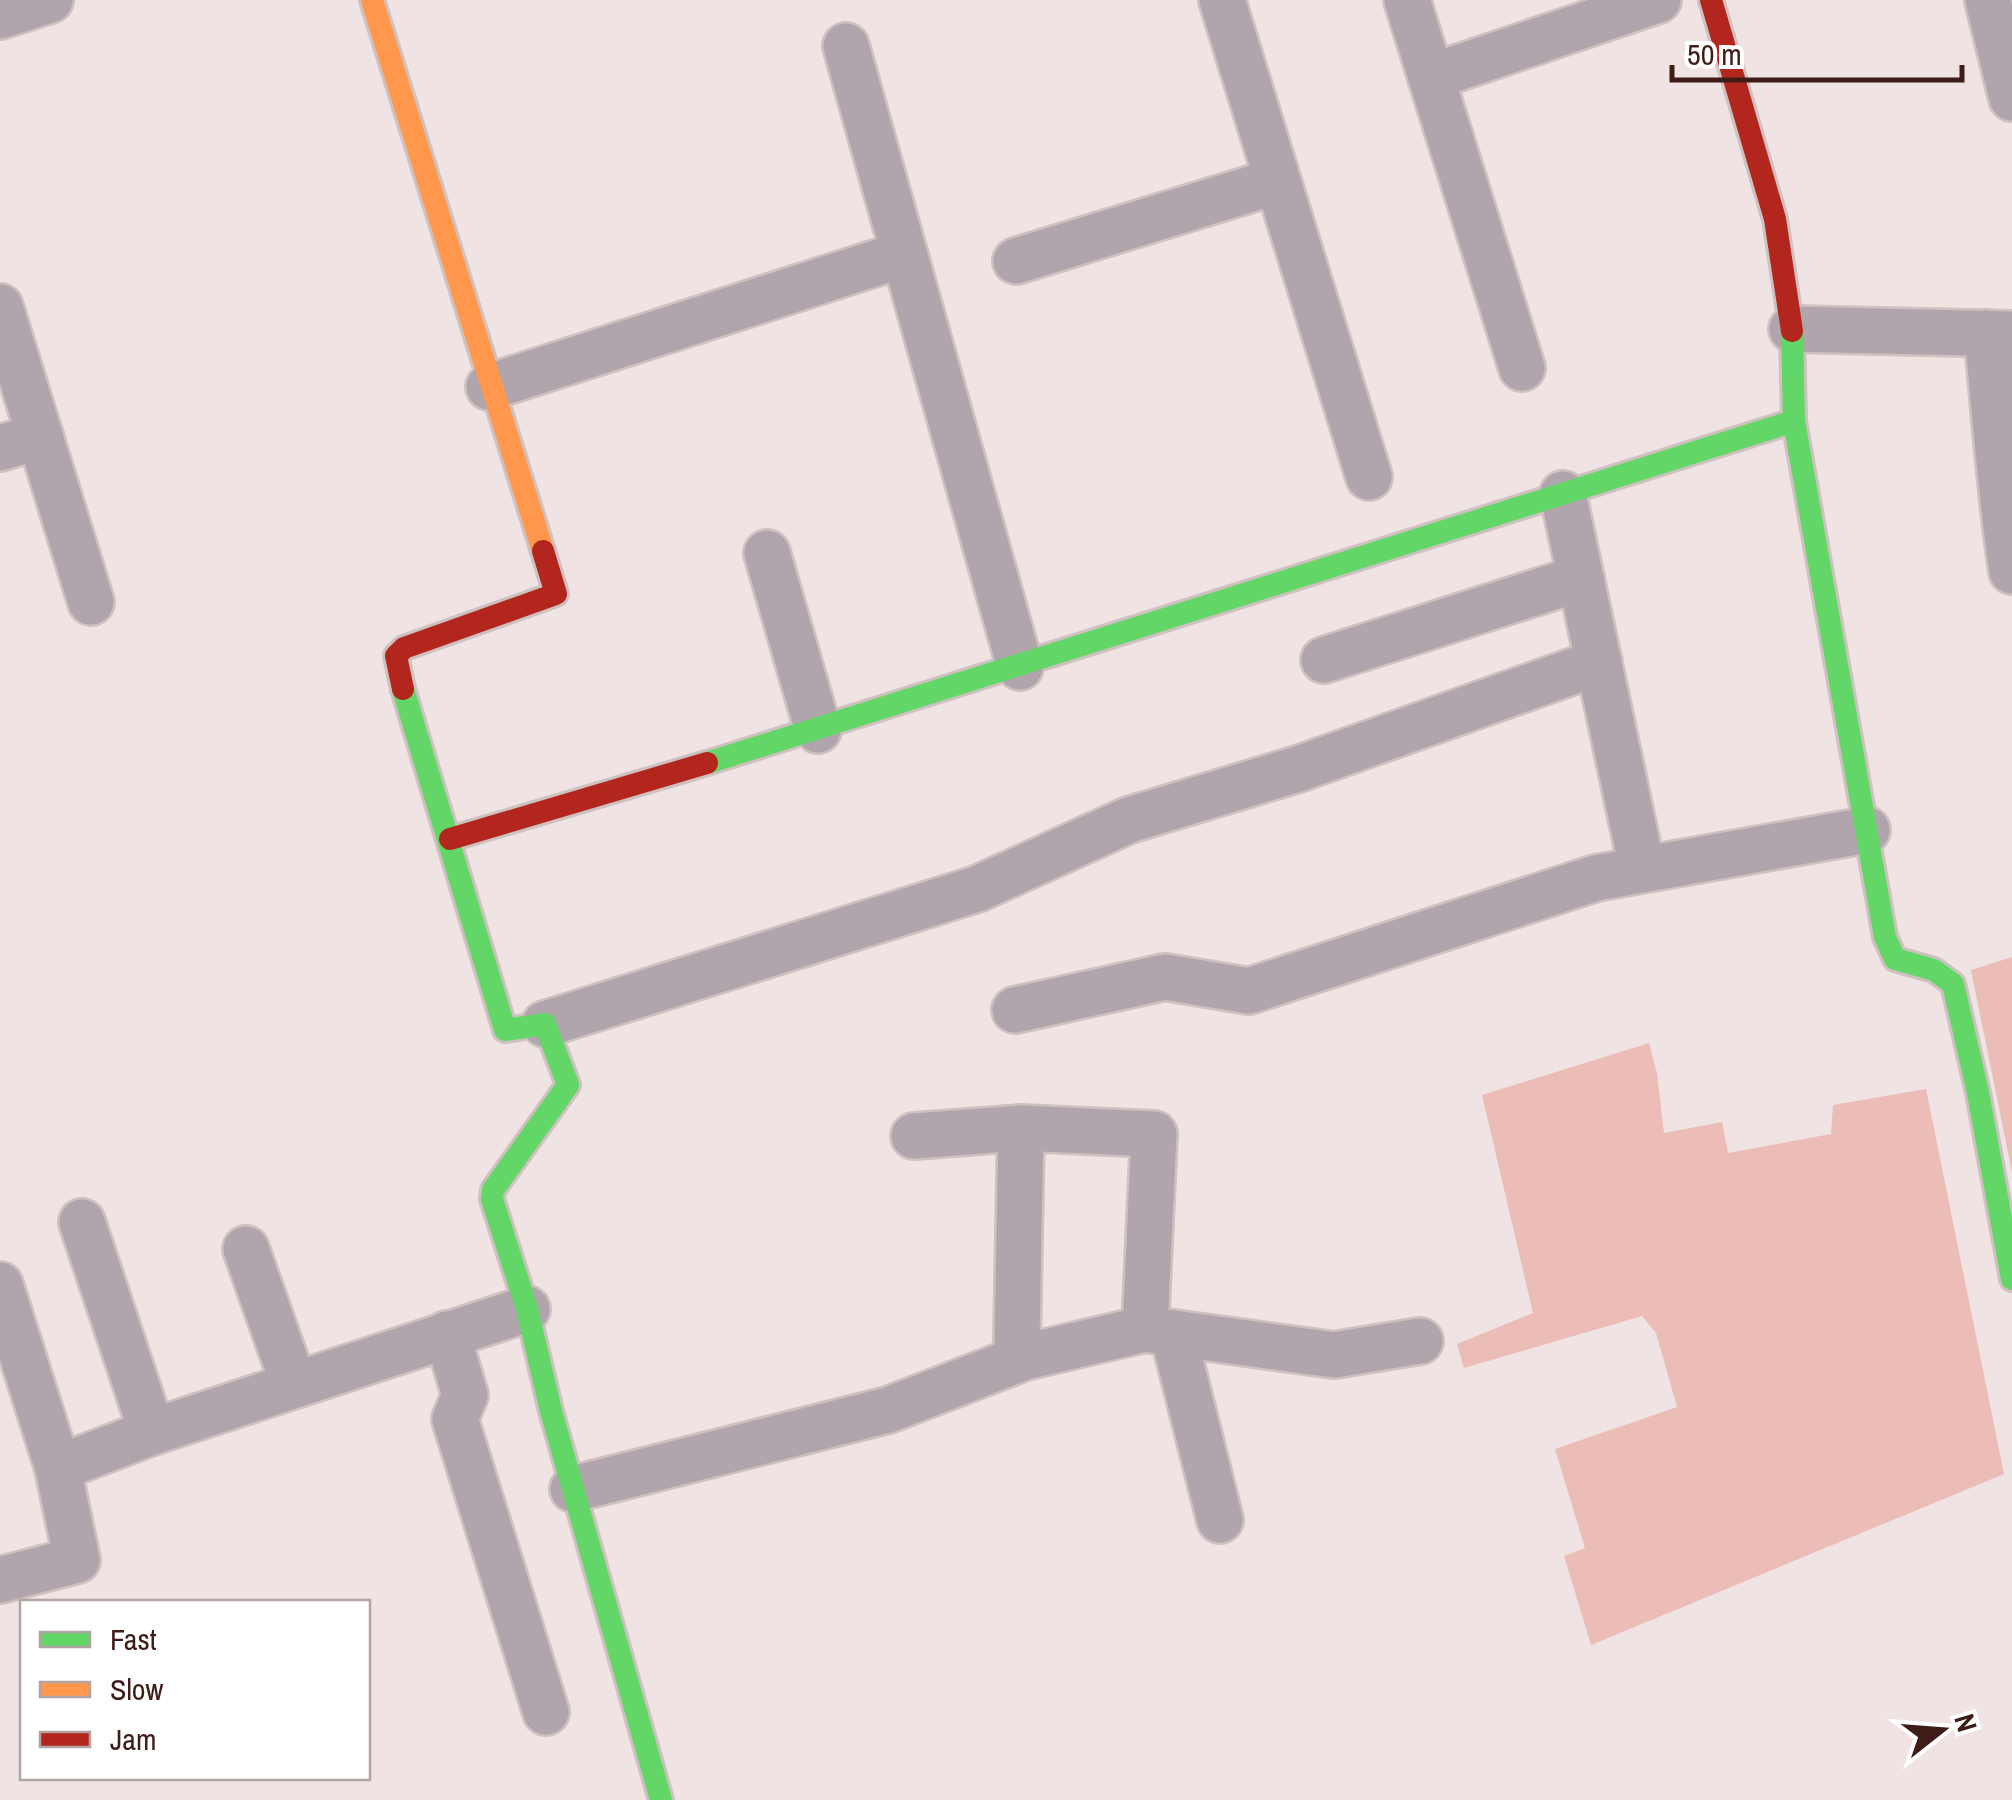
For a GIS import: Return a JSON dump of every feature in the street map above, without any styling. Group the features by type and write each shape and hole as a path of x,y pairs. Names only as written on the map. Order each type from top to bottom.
{"street":[{"path":"0,16 50,0"},
{"path":"372,0 556,594 404,648 396,656 396,668 505,1030 545,1024 977,889 1129,820 1298,769 1598,662"},
{"path":"1222,0 1370,477"},
{"path":"1407,0 1522,368"},
{"path":"1431,77 1658,0"},
{"path":"1710,0 1775,219 1792,330 1794,421 1888,948 1895,959 1912,966 1937,968 1953,984 1978,1093 2012,1278"},
{"path":"1988,0 2012,98"},
{"path":"846,46 1020,667"},
{"path":"1016,260 1277,181"},
{"path":"489,387 904,254"},
{"path":"0,307 20,442 91,602"},
{"path":"1792,330 1999,334 2000,487 2012,571"},
{"path":"450,839 818,730 1794,421"},
{"path":"1563,494 1642,868"},
{"path":"767,553 818,730"},
{"path":"1324,660 1581,578"},
{"path":"1014,1010 1165,977 1249,991 1596,878 1867,830"},
{"path":"545,1024 568,1085 494,1190 492,1199 662,1800"},
{"path":"914,1136 1021,1128 1154,1134 1159,1331 1220,1520"},
{"path":"1021,1128 1017,1342 1025,1357"},
{"path":"82,1222 152,1432"},
{"path":"246,1249 294,1384"},
{"path":"0,1286 58,1468 77,1560 0,1580"},
{"path":"58,1468 152,1432 526,1309"},
{"path":"573,1489 888,1410 1025,1357 1159,1331 1334,1355 1420,1340"},
{"path":"448,1334 464,1395 455,1419 546,1712"}],"shaded area":[{"path":"2012,957 2012,1172 1971,970"},
{"path":"1649,1043 1664,1133 1722,1122 1728,1153 1831,1134 1833,1105 1926,1089 2004,1474 1591,1645 1564,1556 1585,1548 1555,1449 1677,1407 1656,1333 1642,1316 1464,1368 1457,1344 1533,1313 1482,1095"}],"traffic: fast":[{"path":"1792,331 1794,421 1885,937 1895,959 1934,970 1953,984 1978,1093 2012,1279"},
{"path":"707,763 1794,421"},
{"path":"403,689 505,1030 545,1024 568,1085 493,1190 492,1199 527,1309 551,1411 661,1800"}],"traffic: slow":[{"path":"372,0 543,551"}],"traffic: jam":[{"path":"1711,0 1775,219 1792,331"},
{"path":"403,689 396,656 404,648 556,594 543,551"},
{"path":"450,839 707,763"}]}
